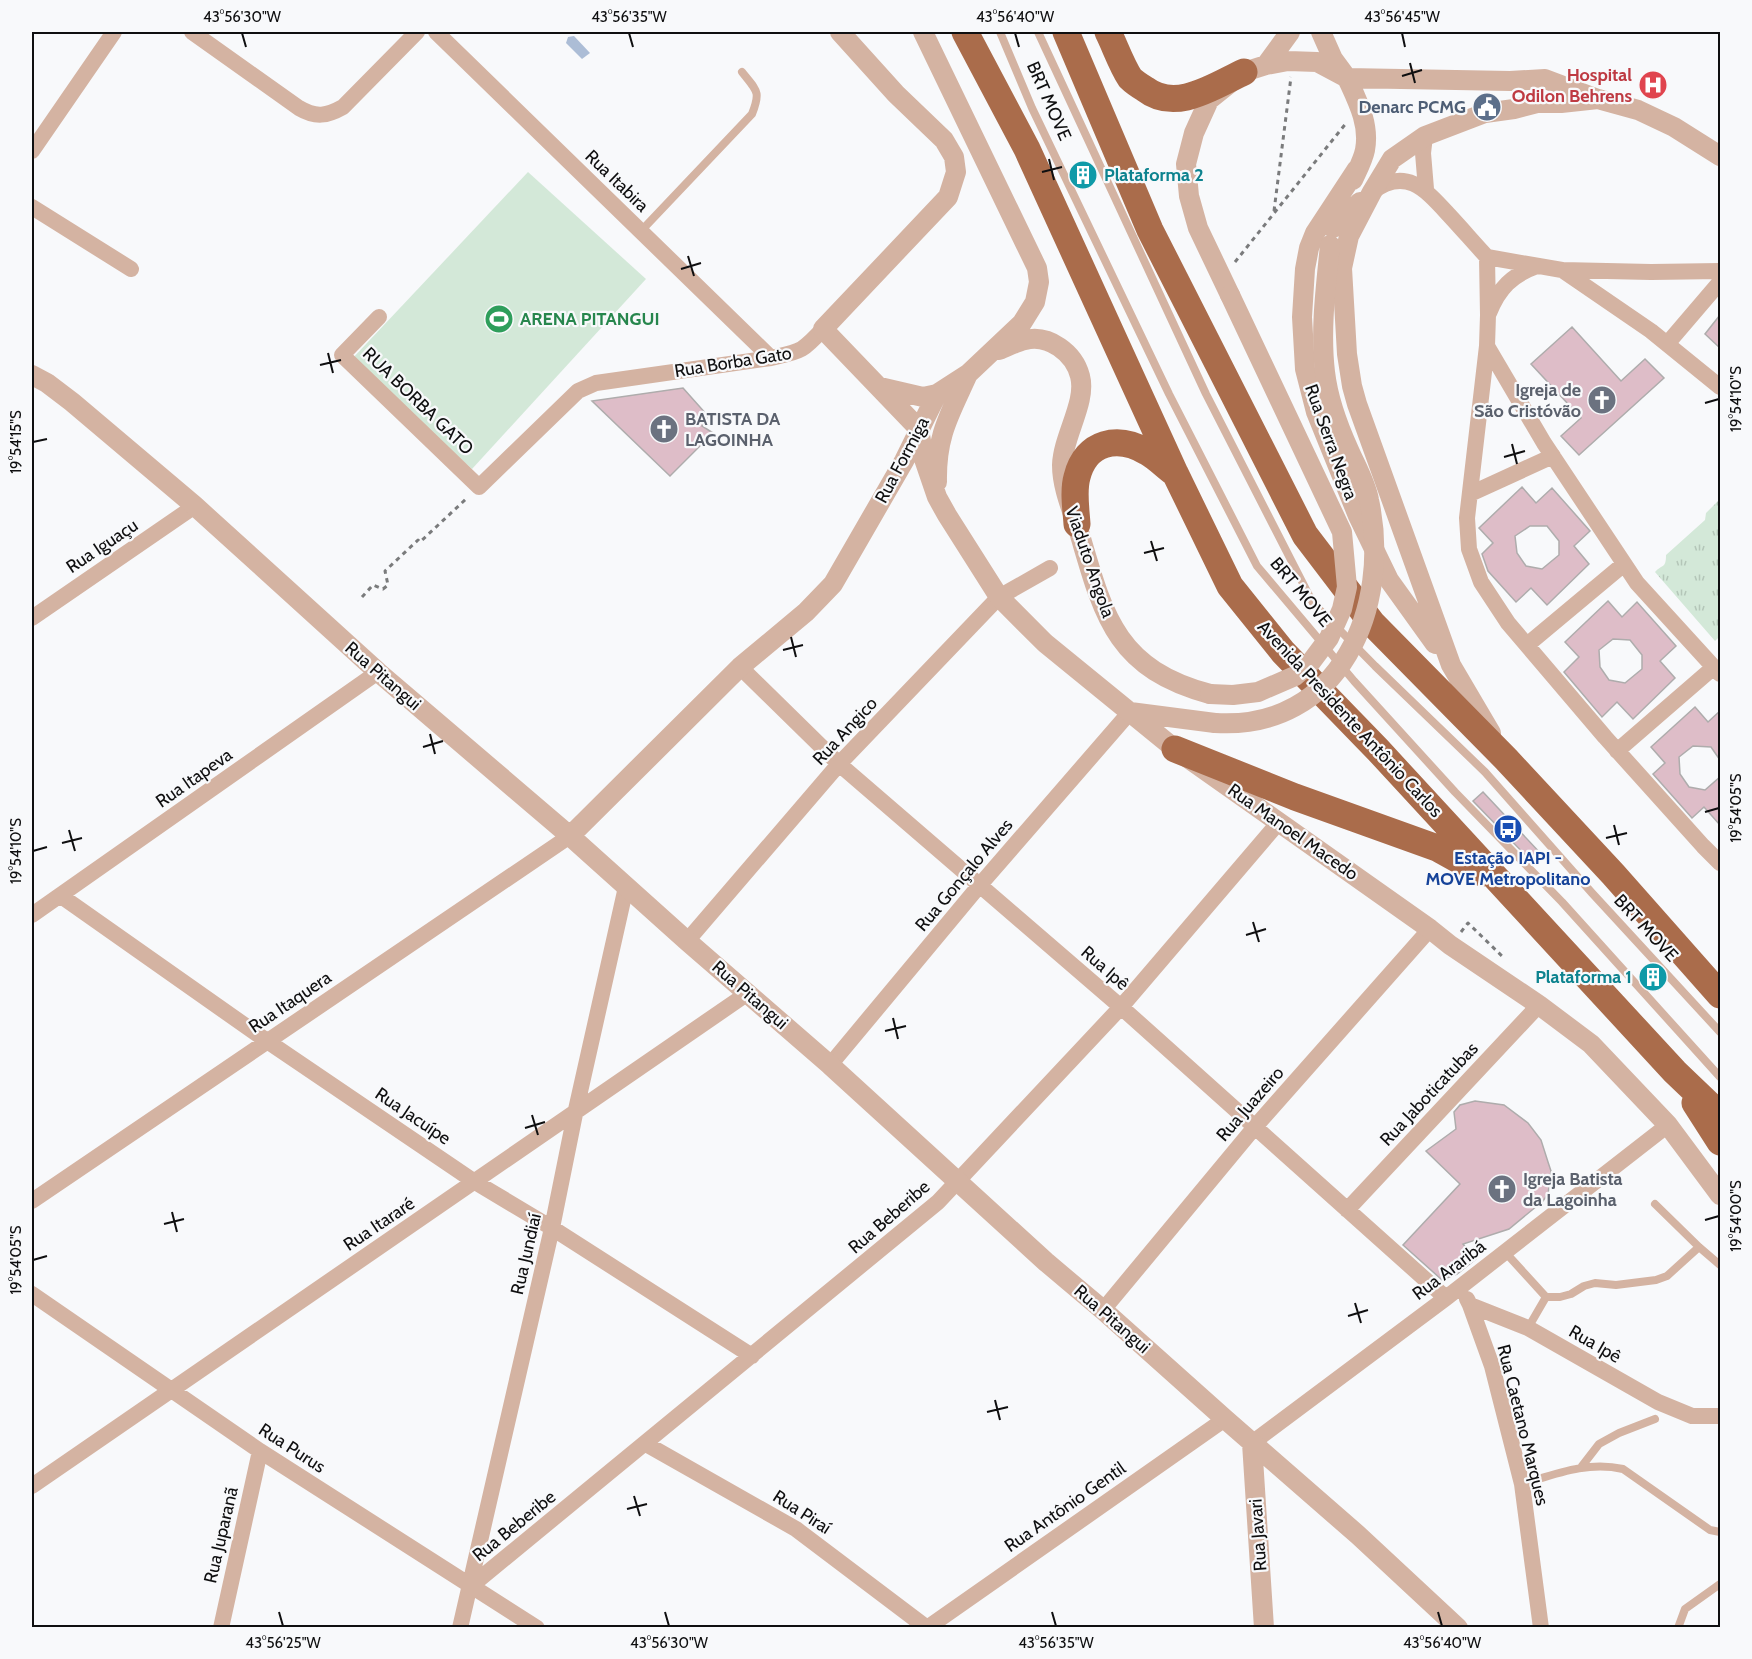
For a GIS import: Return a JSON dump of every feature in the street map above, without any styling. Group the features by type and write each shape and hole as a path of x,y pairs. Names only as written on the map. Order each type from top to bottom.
{"highway":[{"name":"Avenida Presidente Antônio Carlos","path":"965,32 1031,158 1175,474 1230,586 1283,652 1378,750 1675,1072 1720,1115"},
{"path":"1066,32 1150,230 1305,535 1372,624 1506,759 1620,882 1720,995"},
{"path":"1108,32 1131,79 1149,93 1165,98 1183,99 1255,68"},
{"path":"1077,524 1076,478 1088,454 1101,444 1116,442 1130,445 1147,452 1175,474"},
{"path":"1175,749 1295,797 1437,848 1504,886"},
{"path":"1675,1072 1720,1142"}],"street":[{"path":"32,151 114,32"},
{"path":"192,32 300,108 310,114 320,116 331,114 343,107 417,32"},
{"name":"Rua Itabira","path":"436,32 771,358"},
{"name":"Rua Borba Gato","path":"479,487 578,391 596,383 771,358 799,352 806,348 948,197 956,172 954,157 944,140 896,94 840,32"},
{"name":"Rua Formiga","path":"570,836 740,667 806,612 833,584 904,460 937,394 968,374 1022,323 1035,302 1039,282 1037,268 923,32"},
{"path":"1255,68 1290,32"},
{"path":"1130,712 1234,724 1255,722 1289,711 1329,680 1340,668 1349,655 1365,616 1375,564 1376,545 1373,519 1369,497 1339,424 1325,373 1325,317 1332,237 1365,150 1365,128 1361,110 1347,78 1333,59 1321,32"},
{"path":"1255,68 1288,61 1306,60 1323,64 1347,78 1510,81 1545,79 1598,99 1638,110 1674,127 1720,156"},
{"name":"Viaduto Angola","path":"988,354 1026,339 1042,340 1059,346 1075,362 1081,378 1081,394 1066,440 1062,465 1070,506 1095,590 1105,615 1118,637 1136,657 1182,687 1210,694 1233,695 1258,692 1295,676 1311,662 1329,638 1342,609 1347,587 1342,532 1198,228 1189,196 1186,164 1194,133 1209,100 1255,68"},
{"path":"1510,81 1518,98 1514,110"},
{"path":"1372,192 1392,159 1425,136 1485,113 1514,110 1537,103 1598,99"},
{"path":"1425,136 1423,153 1426,189"},
{"name":"Rua Serra Negra","path":"1357,169 1315,233 1309,248 1305,269 1302,327 1309,389 1358,516 1389,580 1451,665 1506,759"},
{"path":"1332,237 1372,192 1382,184 1395,180 1411,182 1426,189 1487,257 1562,270 1720,271"},
{"name":"Rua Serra Negra","path":"1372,192 1349,236 1342,268 1347,354 1352,386 1451,665"},
{"path":"32,207 131,269"},
{"path":"1487,257 1487,346 1467,518 1469,549 1481,582 1508,623 1617,751 1717,854"},
{"path":"1488,315 1495,299 1507,283 1525,270 1538,266"},
{"path":"1562,270 1667,344 1720,387"},
{"path":"1667,344 1720,282"},
{"name":"RUA BORBA GATO","path":"379,317 342,355 479,487"},
{"path":"823,329 919,429"},
{"path":"1487,346 1553,456 1637,583 1717,670 1617,751"},
{"path":"937,497 937,461 944,423 968,374"},
{"name":"Rua Pitangui","path":"32,375 72,402 195,506 378,672 570,836 830,1065 1046,1262 1358,1535 1458,1628"},
{"path":"880,387 923,397 937,394"},
{"name":"Rua Manoel Macedo","path":"919,429 924,459 937,497 999,597 1045,643 1175,749 1591,1044 1668,1125 1720,1195"},
{"path":"1470,494 1553,456"},
{"name":"Rua Iguaçu","path":"32,618 195,506"},
{"path":"1527,645 1624,564"},
{"name":"Rua Angico","path":"687,941 839,764 999,597 1050,568"},
{"name":"Rua Ipê","path":"740,667 839,764 1121,1007 1446,1298"},
{"name":"Rua Itapeva","path":"32,915 378,672"},
{"name":"Rua Gonçalo Alves","path":"830,1065 979,886 1130,712"},
{"name":"Rua Beberibe","path":"471,1586 915,1223 958,1182 1121,1007 1279,822"},
{"name":"Rua Itaquera","path":"32,1201 570,836"},
{"name":"Rua Jundiaí","path":"460,1628 552,1228 626,887"},
{"name":"Rua Jacuípe","path":"61,896 267,1041 475,1182 552,1228 752,1356"},
{"name":"Rua Juazeiro","path":"1103,1310 1254,1128 1430,929"},
{"name":"Rua Itararé","path":"32,1486 748,993"},
{"name":"Rua Jaboticatubas","path":"1347,1210 1539,1005"},
{"name":"Rua Araribá","path":"1252,1443 1446,1298 1668,1125"},
{"path":"1461,1286 1470,1305"},
{"name":"Rua Purus","path":"32,1294 260,1451 537,1628"},
{"name":"Rua Ipê","path":"1470,1305 1528,1328 1658,1402 1692,1416 1720,1416"},
{"name":"Rua Caetano Marques","path":"1470,1305 1491,1366 1522,1484 1541,1628"},
{"name":"Rua Antônio Gentil","path":"927,1627 1225,1419"},
{"name":"Rua Javari","path":"1252,1443 1264,1628"},
{"name":"Rua Piraí","path":"646,1444 796,1529 927,1627"},
{"name":"Rua Juparanã","path":"220,1628 260,1451"}],"lane":[{"name":"BRT MOVE","path":"1000,32 1032,108 1169,394 1257,566 1354,681 1455,792 1562,902 1720,1077"},
{"name":"BRT MOVE","path":"1038,32 1206,394 1313,603 1485,772 1720,1032"},
{"path":"641,231 752,114 758,99 756,89 742,72"},
{"path":"1655,1204 1720,1265"},
{"path":"1505,1252 1546,1297 1560,1297 1595,1283 1616,1285 1656,1280 1667,1276 1699,1247"},
{"path":"1528,1328 1546,1297"},
{"path":"1582,1466 1599,1444 1619,1433 1655,1419"},
{"path":"1522,1484 1582,1466 1606,1465 1623,1469 1710,1530 1720,1532"},
{"path":"1678,1628 1685,1609 1720,1584"}],"path":[{"path":"1274,213 1291,76 1306,60"},
{"path":"1232,266 1342,126 1361,110"},
{"path":"362,597 373,585 383,589 388,585 385,571 479,487"},
{"path":"1450,945 1468,923 1504,958"}],"green space":[{"name":"ARENA PITANGUI","path":"528,172 646,279 472,469 351,360"},
{"path":"1720,499 1720,636 1715,641 1655,572 1664,564 1666,555 1705,520 1706,513"}],"water":[{"path":"574,36 590,53 582,59 566,43 568,37"}],"building":[{"path":"1720,315 1720,348 1705,334"},
{"name":"Igreja de São Cristóvão","path":"1572,327 1621,381 1645,359 1664,378 1579,455 1561,436 1581,418 1531,364"},
{"name":"BATISTA DA LAGOINHA","path":"683,388 708,416 702,426 713,433 670,476 592,401"},
{"path":"1522,487 1536,503 1552,488 1590,531 1574,546 1589,564 1547,605 1531,588 1516,602 1488,571 1482,554 1493,543 1479,528","holes":["1530,526 1547,526 1559,541 1559,555 1542,569 1526,566 1517,553 1515,536"]},
{"path":"1608,601 1622,617 1637,602 1676,646 1660,661 1675,678 1633,719 1617,702 1602,717 1564,672 1579,657 1565,642","holes":["1613,639 1630,640 1642,655 1642,669 1625,683 1609,680 1600,667 1599,650"]},
{"path":"1695,707 1708,722 1720,711 1720,760 1711,747 1693,746 1679,757 1680,774 1689,787 1705,790 1720,777 1720,825 1704,807 1692,818 1653,774 1665,763 1651,747"},
{"name":"Estação IAPI - MOVE Metropolitano","path":"1483,792 1543,856 1535,865 1473,801"},
{"name":"Igreja Batista da Lagoinha","path":"1475,1101 1504,1105 1528,1123 1541,1140 1551,1171 1548,1194 1543,1201 1509,1229 1463,1244 1476,1259 1457,1274 1442,1280 1403,1245 1460,1184 1426,1151 1456,1129 1454,1112 1460,1105"}],"place":[{"name":"Hospital Odilon Behrens","path":"1653,85"},
{"name":"Denarc PCMG","path":"1487,107"},
{"name":"Plataforma 2","path":"1083,175"},
{"name":"ARENA PITANGUI","path":"499,319"},
{"name":"Igreja de São Cristóvão","path":"1602,400"},
{"name":"BATISTA DA LAGOINHA","path":"664,429"},
{"name":"Estação IAPI - MOVE Metropolitano","path":"1508,829"},
{"name":"Plataforma 1","path":"1653,977"},
{"name":"Igreja Batista da Lagoinha","path":"1502,1189"}]}
